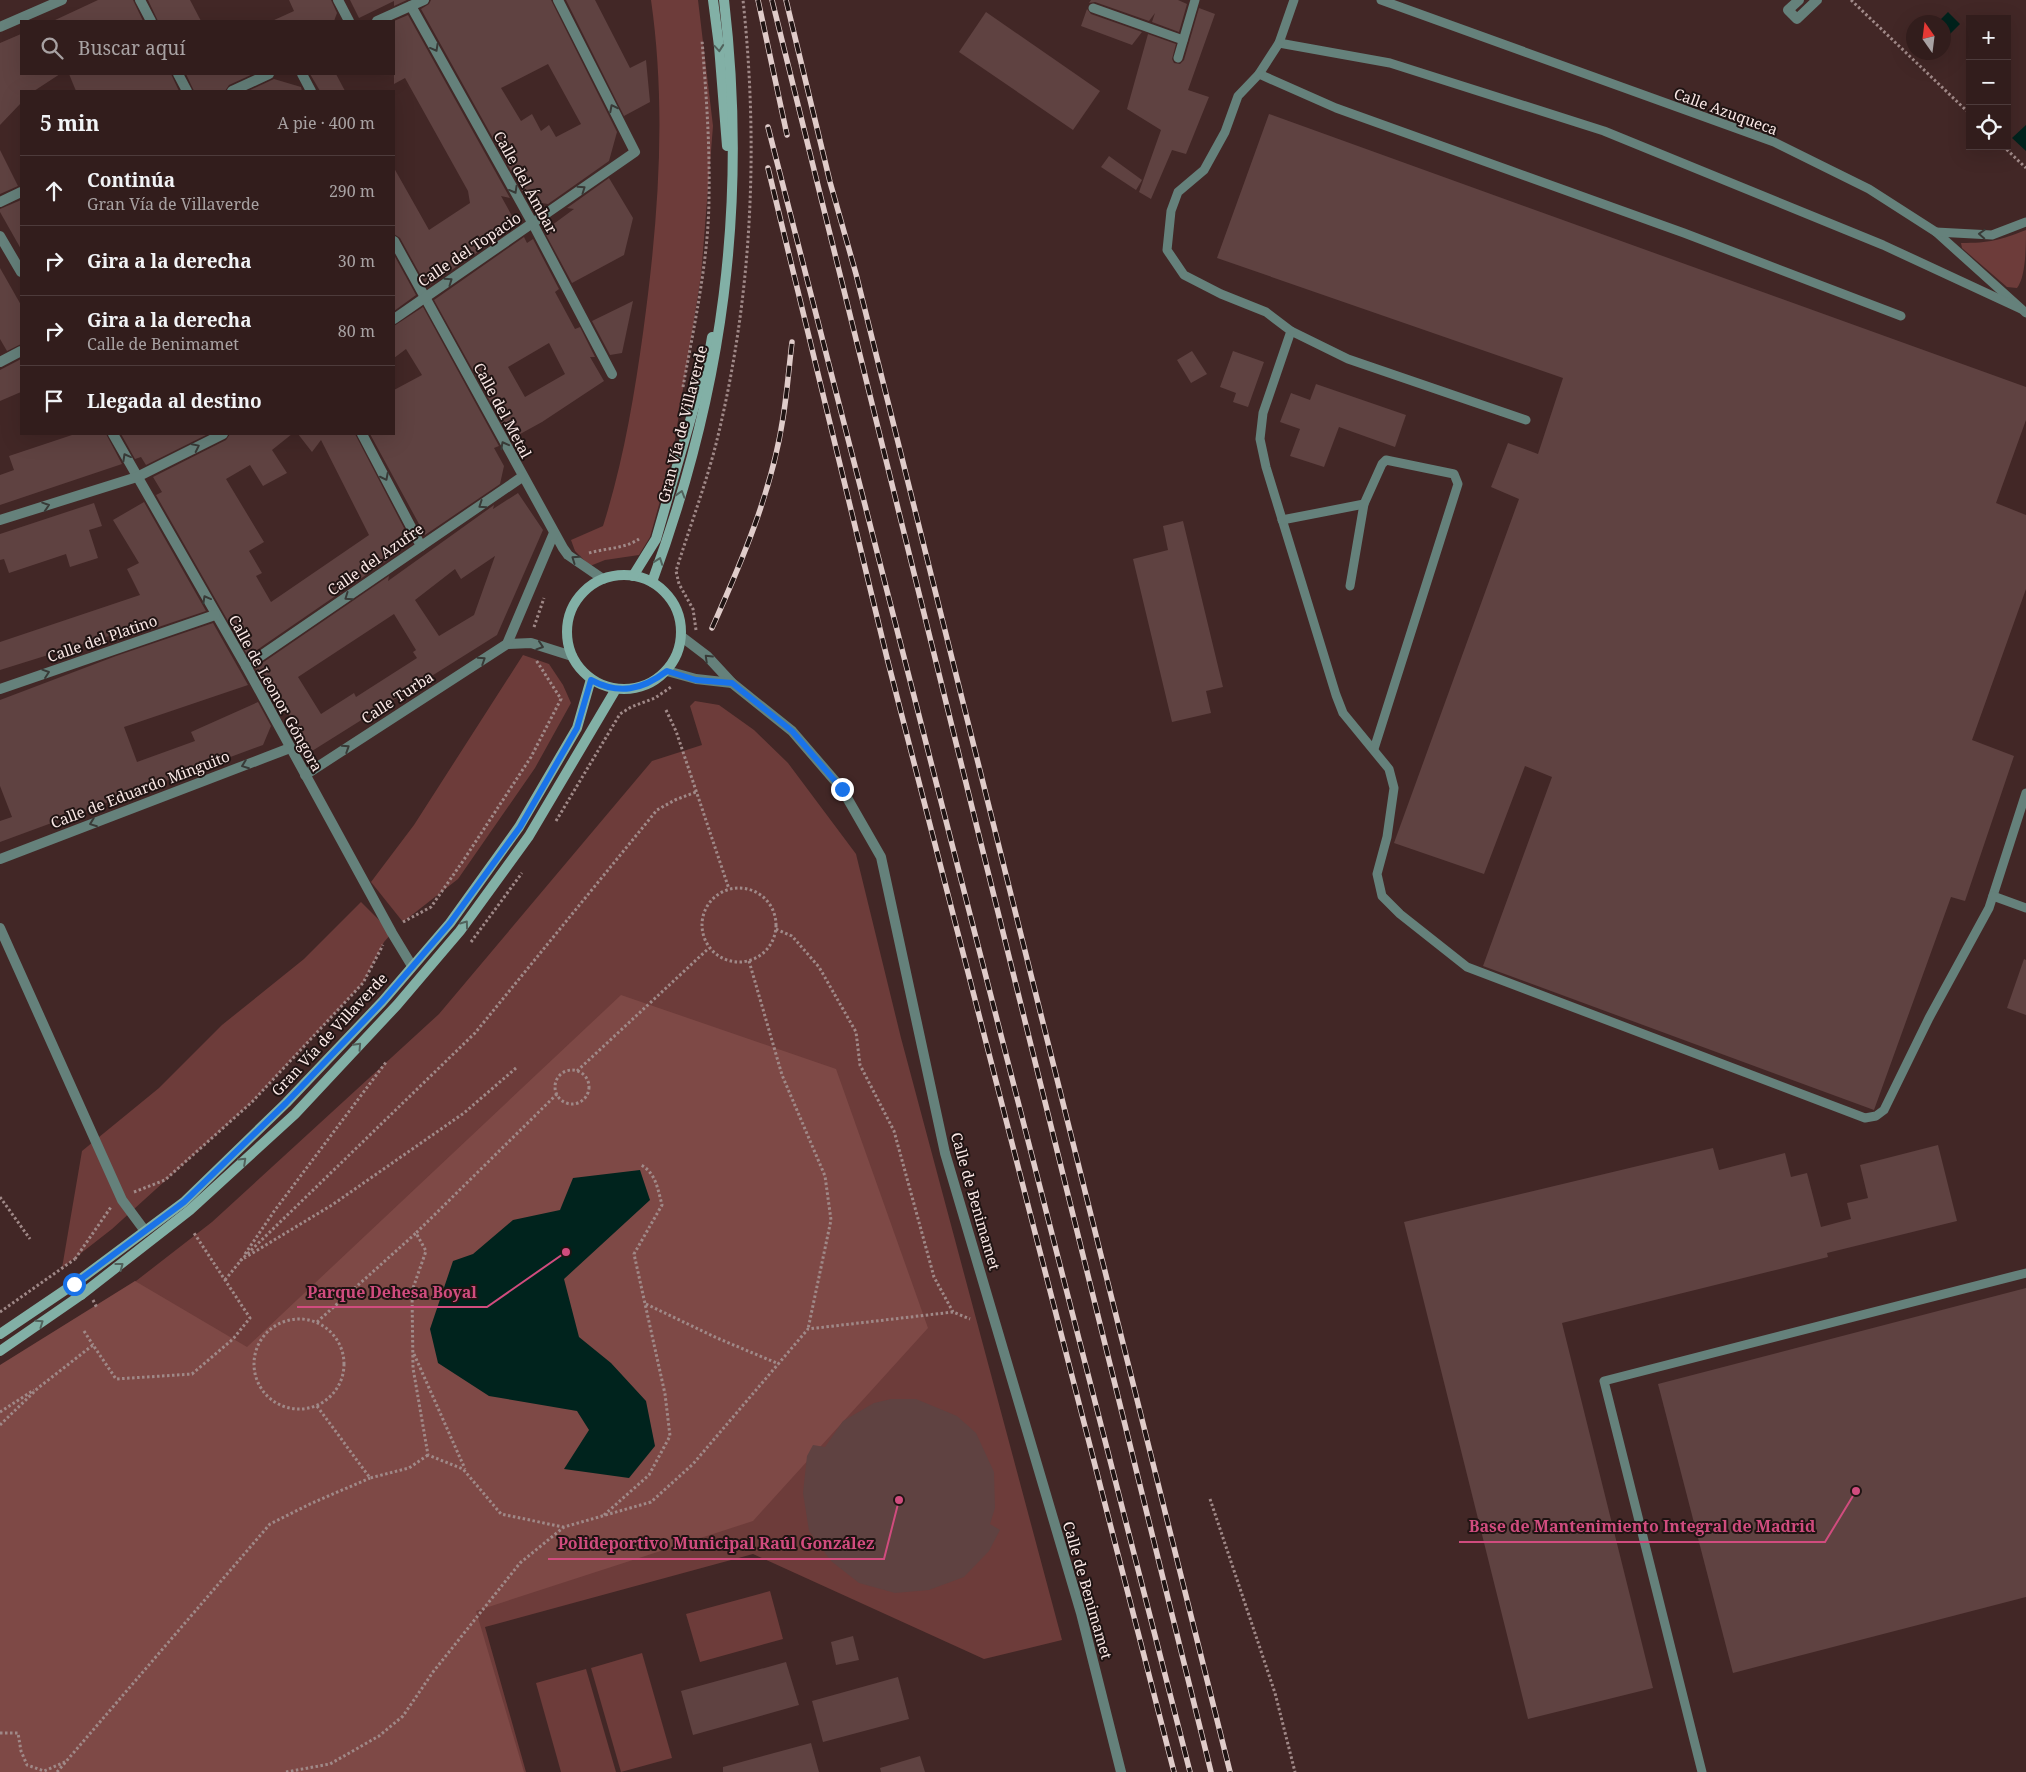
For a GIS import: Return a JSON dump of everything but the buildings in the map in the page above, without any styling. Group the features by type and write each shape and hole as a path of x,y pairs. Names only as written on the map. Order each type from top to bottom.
{"street":[{"path":"0,27 62,0"},
{"path":"140,0 150,20"},
{"path":"338,0 348,20"},
{"path":"379,20 424,0"},
{"name":"Calle del Topacio","path":"395,318 635,152 558,0"},
{"name":"Gran Vía de Villaverde","path":"633,576 656,540 709,355 724,252 728,166 719,46 713,0"},
{"name":"Gran Vía de Villaverde","path":"652,582 667,541 695,446 716,354 730,253 734,166 729,44 724,0"},
{"path":"1799,0 1788,10 1797,19 1818,0"},
{"name":"Calle del Ámbar","path":"411,6 533,224 612,374"},
{"path":"179,75 186,90"},
{"path":"234,90 267,75"},
{"path":"303,75 310,90"},
{"path":"0,202 20,192"},
{"path":"0,236 20,270"},
{"name":"Calle del Metal","path":"395,243 554,533 568,555 603,579"},
{"path":"0,362 20,352"},
{"name":"Calle de Leonor Góngora","path":"114,435 215,615 246,666 412,966"},
{"path":"0,520 137,476 221,435"},
{"path":"363,435 420,546"},
{"name":"Calle del Azufre","path":"246,666 522,477"},
{"path":"554,533 506,644 531,643 572,656"},
{"path":"633,576 652,582 665,592 675,605 680,620 682,637 677,655 667,671 652,682 635,689 616,689 591,680 580,669 572,656 567,638 568,620 575,602 587,588 603,579 633,576"},
{"name":"Calle del Platino","path":"0,689 215,615"},
{"name":"Calle de Benimamet","path":"682,637 707,656 732,683 792,731 842,789 881,857 945,1153 1081,1613 1121,1772"},
{"name":"Calle Turba","path":"305,775 506,644"},
{"path":"667,671 696,680 732,683"},
{"name":"Gran Vía de Villaverde","path":"0,1334 74,1284 184,1202 286,1103 412,966 450,923 520,827 577,728 591,680"},
{"name":"Gran Vía de Villaverde","path":"0,1351 81,1295 211,1191 295,1114 397,1005 460,931 529,836 616,689"},
{"name":"Calle de Eduardo Minguito","path":"0,859 290,748"},
{"path":"0,928 122,1200 145,1231"}],"lane":[{"path":"1178,58 1195,0"},
{"path":"1294,0 1279,43 1260,74 1238,96 1224,132 1204,170 1178,192 1171,211 1166,250 1184,275 1221,294 1266,312 1291,331 1348,359 1526,420"},
{"name":"Calle Azuqueca","path":"1381,0 1774,142 1869,189 1936,232 2024,311"},
{"path":"1093,8 1183,40"},
{"path":"1279,43 1390,63 1604,131 1883,245 2024,311"},
{"path":"1260,74 1336,108 1684,233 1901,316"},
{"path":"1936,232 1992,235 2026,222"},
{"path":"1291,331 1263,413 1260,439 1266,467 1336,695 1344,713 1389,769 1394,788 1387,837 1377,874 1382,896 1400,914 1467,967 1865,1118 1876,1116 1884,1110 1929,1018 1989,908 2026,793"},
{"path":"1350,586 1364,504 1382,464 1386,460 1454,474 1458,479 1458,484 1374,749"},
{"path":"1282,520 1364,504"},
{"path":"1993,896 2026,908"},
{"path":"1702,1772 1604,1380 2026,1274"}],"path":[{"path":"1851,0 1966,110"},
{"path":"682,396 702,276 710,197 702,35"},
{"path":"2007,150 2026,168"},
{"path":"568,555 628,546 642,538"},
{"path":"684,545 676,576 693,609 696,638"},
{"path":"534,627 547,589"},
{"path":"403,922 431,907 500,806 548,727 561,699 536,660"},
{"path":"666,710 676,731 729,889"},
{"path":"241,1260 475,1033 657,810 675,800 696,792"},
{"path":"729,889 747,889 763,897 771,906 776,917 776,930 767,950 749,961 727,961 709,948 701,926 703,914 709,903 718,894 729,889"},
{"path":"776,930 792,936 819,966 856,1032 860,1065 894,1131 934,1277 953,1312"},
{"path":"132,1192 165,1180 252,1102 363,983 384,942"},
{"path":"577,1071 709,948"},
{"path":"286,1772 330,1764 379,1736 403,1716 433,1672 520,1562 564,1528 651,1502 693,1464 808,1330 831,1220 825,1176 782,1075 749,961"},
{"path":"225,1280 241,1260 274,1210 387,1061"},
{"path":"241,1260 332,1205 448,1124 516,1068"},
{"path":"571,1070 577,1071 582,1073 588,1082 589,1088 581,1102 570,1104 560,1099 555,1084 561,1074 571,1070"},
{"path":"317,1322 416,1233 557,1094"},
{"path":"601,1516 649,1475 670,1436 664,1394 646,1303 634,1254 662,1205 656,1182 648,1168 641,1164"},
{"path":"0,1197 30,1239"},
{"path":"0,1312 75,1259 111,1207"},
{"path":"84,1331 116,1379 192,1374 233,1339 250,1318 194,1233"},
{"path":"416,1233 426,1251 412,1291 413,1352 428,1455"},
{"path":"646,1303 717,1338 779,1364"},
{"path":"808,1330 953,1312 970,1319"},
{"path":"302,1319 317,1322 329,1330 339,1342 344,1357 344,1372 339,1386 330,1398 317,1406 295,1409 274,1402 259,1386 253,1364 259,1343 274,1326 287,1320 302,1319"},
{"path":"0,1425 49,1380 93,1345"},
{"path":"413,1352 466,1472"},
{"path":"0,1412 49,1380"},
{"path":"317,1406 370,1478"},
{"path":"428,1455 463,1469 501,1514 564,1528"},
{"path":"57,1772 270,1524 370,1478 409,1468 428,1455"},
{"path":"1210,1499 1275,1693 1295,1772"},
{"path":"0,1733 18,1733 21,1751 27,1765 44,1771 66,1762"}],"shaded area":[{"path":"651,0 698,0 713,126 701,276 672,458 650,537 639,555 605,560 590,566 575,551 571,540 603,526 610,502 632,406 653,250 659,167 659,83"},
{"path":"2026,230 2024,269 2017,288 2007,287 1962,248 1961,243 1995,240"},
{"path":"523,655 549,664 563,685 571,703 535,768 458,879 403,922 371,882 414,825"},
{"path":"695,701 719,705 754,730 788,763 856,854 901,1038 1062,1640 984,1659 753,1554 485,1627 526,1772 0,1772 69,1333 212,1222 439,1014 652,761 702,745 690,706"},
{"path":"361,902 392,933 384,942 363,983 252,1102 112,1229 62,1268 82,1151 159,1088 222,1025 304,959"},
{"path":"621,995 836,1069 928,1328 753,1521 476,1611 524,1772 0,1772 0,1365 135,1281 247,1347"},
{"path":"770,1591 783,1639 700,1662 686,1614"},
{"path":"642,1653 672,1758 621,1772 591,1668"},
{"path":"586,1669 616,1772 561,1772 536,1683"}],"water":[{"path":"1951,15 1960,24 1951,33"},
{"path":"2026,125 2026,151 2012,138"},
{"path":"640,1170 650,1200 564,1279 579,1337 611,1363 646,1401 655,1446 629,1478 564,1469 589,1430 577,1411 489,1396 438,1363 430,1329 453,1261 473,1254 513,1220 560,1210 573,1178"}],"railway":[{"path":"758,0 787,135"},
{"path":"772,0 1211,1772"},
{"path":"786,0 830,182 856,274 1230,1772"},
{"path":"768,127 1190,1772"},
{"path":"768,168 887,658 1174,1772"},
{"path":"712,628 745,551 764,499 783,418 792,342"}],"place":[{"name":"Parque Dehesa Boyal","path":"566,1252"},
{"name":"Base de Mantenimiento Integral de Madrid","path":"1856,1491"},
{"name":"Polideportivo Municipal Raúl González","path":"899,1500"}],"route":[{"path":"74,1284 184,1202 286,1103 382,1002 450,923 520,827 577,728 591,680 603,686 616,689 635,689 652,682 667,671 696,680 732,683 792,731 842,789"}]}
